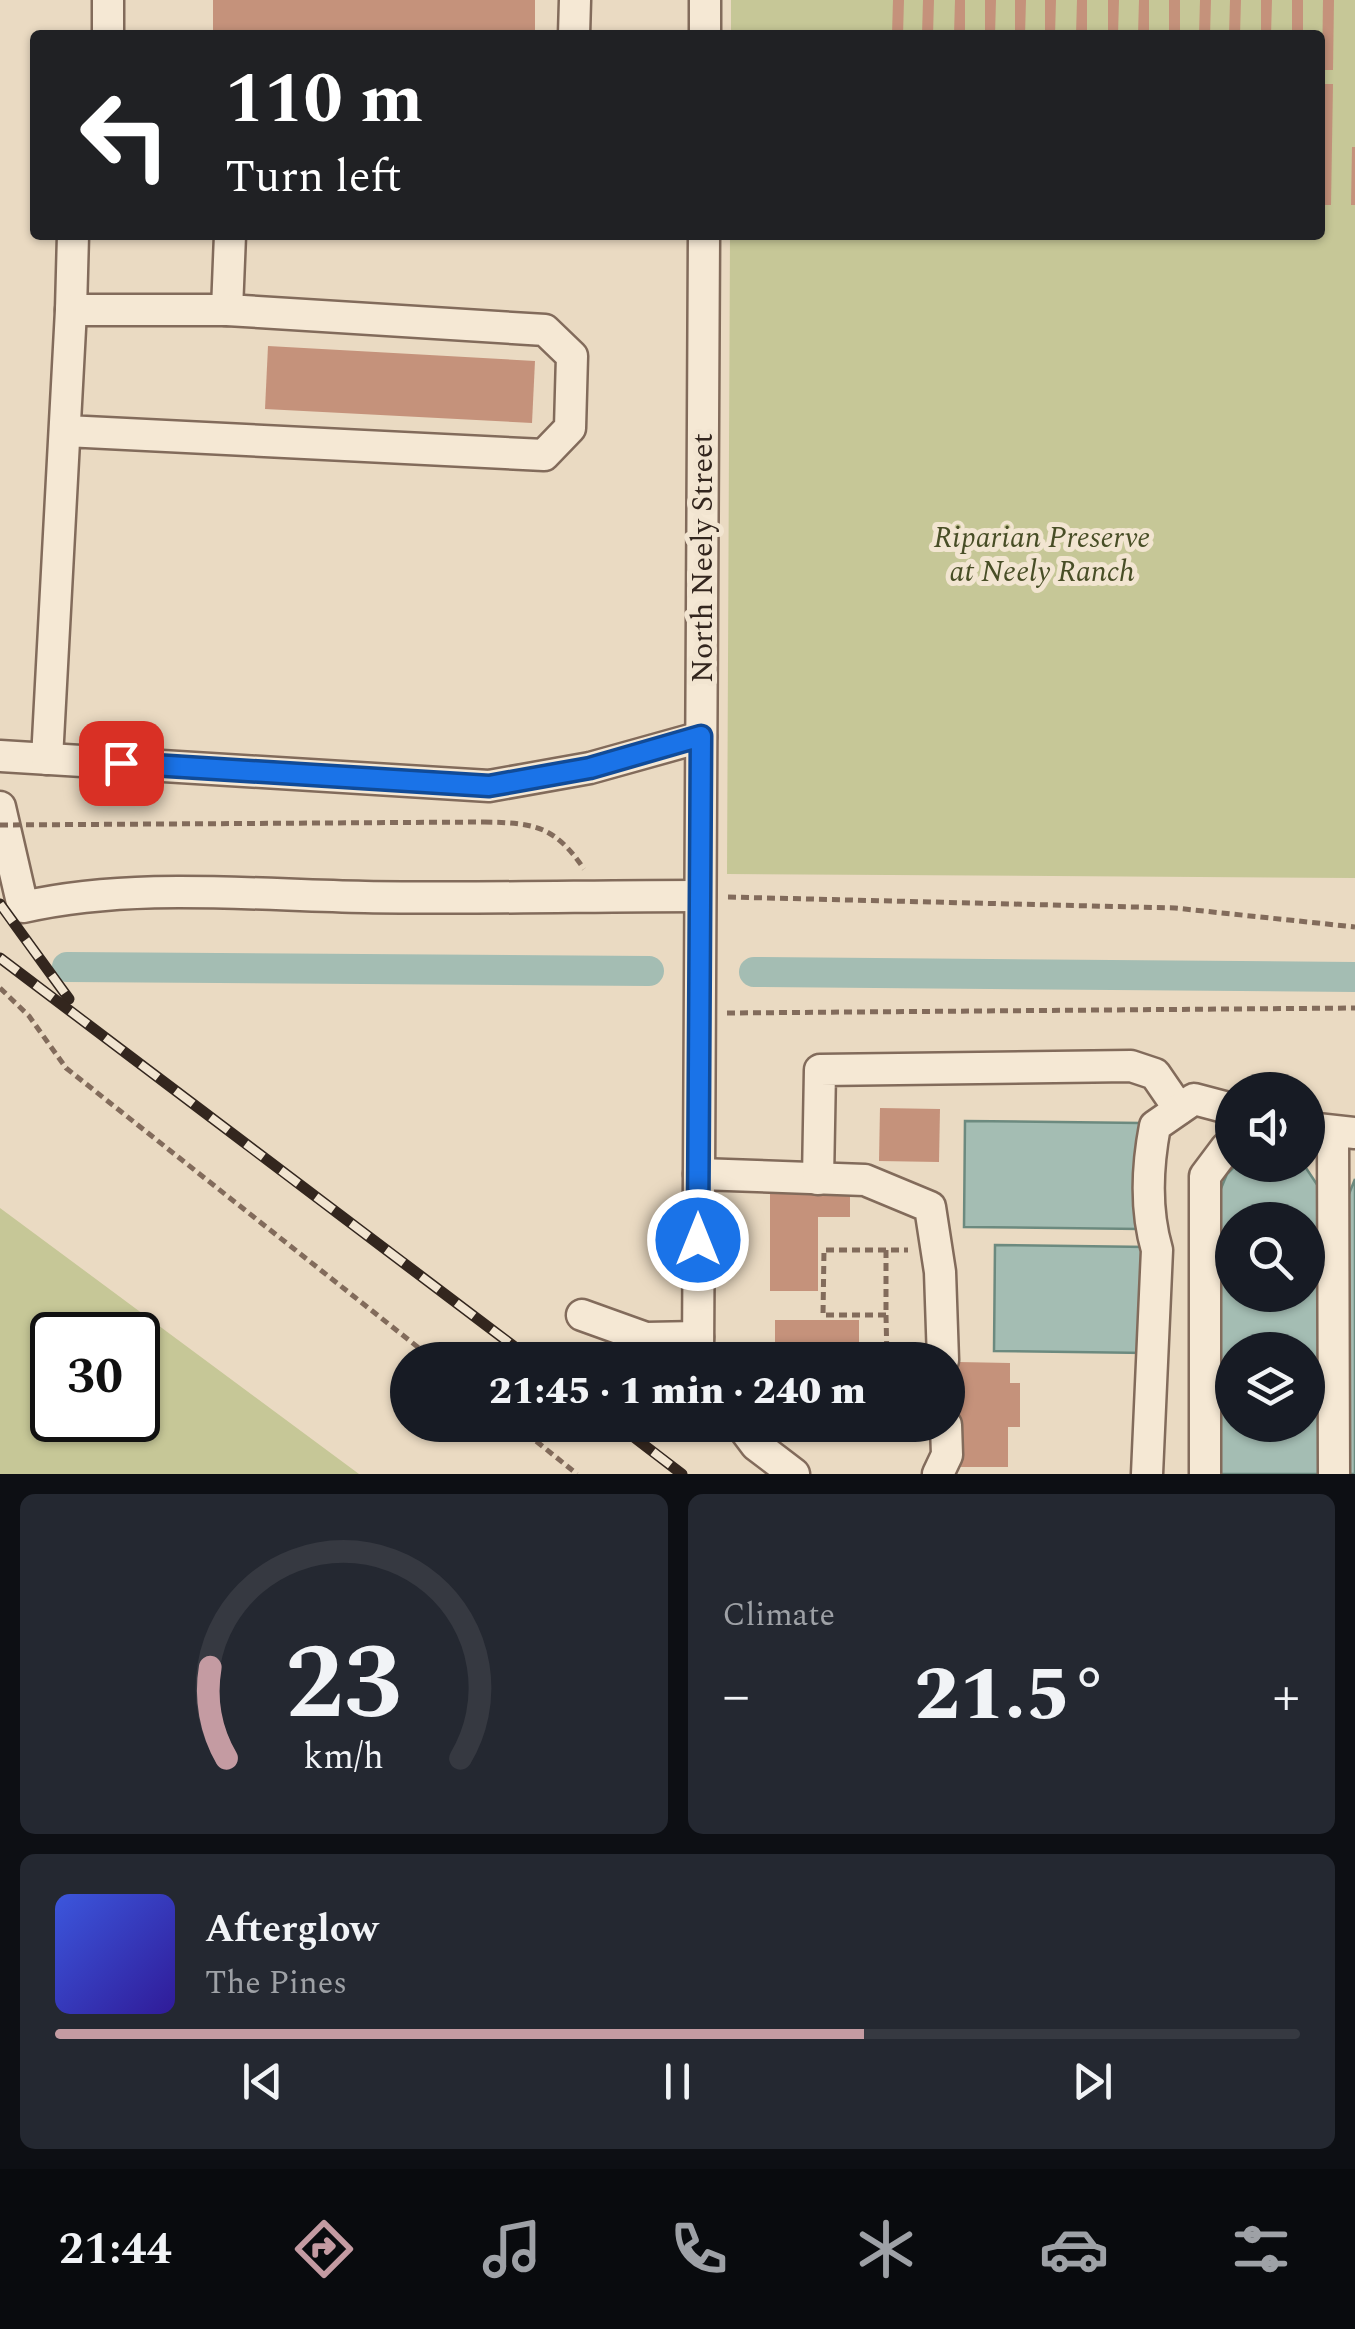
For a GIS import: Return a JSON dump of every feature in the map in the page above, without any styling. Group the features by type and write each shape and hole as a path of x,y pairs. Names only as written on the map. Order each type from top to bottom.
{"street":[{"path":"108,0 108,30"},
{"path":"574,30 575,0"},
{"path":"705,0 705,30"},
{"path":"47,759 73,240"},
{"path":"227,310 230,240"},
{"name":"North Neely Street","path":"698,1342 704,240"},
{"path":"66,432 544,455 570,428 572,356 545,330 227,310 71,310"},
{"path":"0,756 489,786 590,768 701,736"},
{"path":"0,807 23,906 189,891 366,898 700,896"},
{"path":"818,1179 820,1070 1131,1066 1156,1074 1179,1109"},
{"path":"1147,1474 1157,1250 1149,1222 1148,1161 1155,1126 1194,1099 1215,1105"},
{"path":"1326,1132 1334,1474"},
{"path":"1205,1474 1205,1176 1215,1163"},
{"path":"698,1174 865,1180 930,1207 936,1250 929,1342"},
{"path":"582,1315 665,1342"},
{"path":"754,1442 794,1474"},
{"path":"938,1474 947,1455 940,1442"}],"path":[{"path":"0,825 531,823 553,834 575,856 603,896"},
{"path":"700,896 1176,908 1355,928"},
{"path":"0,988 29,1016 66,1068 411,1342"},
{"path":"699,1004 1355,1008"},
{"path":"886,1315 824,1315 824,1250 936,1250"},
{"path":"886,1250 886,1342"},
{"path":"537,1442 577,1474"}],"green space":[{"name":"Riparian Preserve at Neely Ranch","path":"731,0 1355,0 1355,878 727,874 730,240 1325,240 1325,30 731,30"},
{"path":"0,1208 140,1312 30,1312 30,1442 160,1442 160,1327 359,1474 0,1474"}],"shaded area":[{"path":"965,1121 1141,1123 1140,1229 964,1227"},
{"path":"1355,1179 1355,1474 1345,1474 1347,1199"},
{"path":"1224,1182 1315,1182 1322,1192 1322,1202 1217,1202"},
{"path":"995,1245 1148,1247 1147,1353 994,1351"},
{"path":"1216,1312 1322,1312 1322,1332 1216,1332"},
{"path":"1215,1442 1322,1442 1322,1474 1215,1474"}],"building":[{"path":"213,0 535,0 535,30 213,30"},
{"path":"893,0 904,0 903,30 892,30"},
{"path":"923,0 934,0 933,30 922,30"},
{"path":"955,0 965,0 965,30 954,30"},
{"path":"985,0 996,0 995,30 985,30"},
{"path":"1015,0 1026,0 1025,30 1015,30"},
{"path":"1045,0 1056,0 1055,30 1045,30"},
{"path":"1077,0 1087,0 1087,30 1076,30"},
{"path":"1108,0 1119,0 1118,30 1108,30"},
{"path":"1139,0 1149,0 1149,30 1138,30"},
{"path":"1169,0 1180,0 1180,30 1169,30"},
{"path":"1200,0 1211,0 1210,30 1199,30"},
{"path":"1230,0 1241,0 1240,30 1229,30"},
{"path":"1261,0 1272,0 1271,30 1261,30"},
{"path":"1292,0 1303,0 1303,30 1292,30"},
{"path":"1323,0 1334,0 1333,70 1325,70"},
{"path":"1325,84 1333,84 1331,205 1325,205"},
{"path":"1355,147 1355,205 1351,205"},
{"path":"268,346 535,361 532,423 265,409"},
{"path":"880,1108 940,1109 939,1162 879,1161"},
{"path":"770,1194 850,1194 850,1217 818,1217 818,1291 770,1291"},
{"path":"775,1320 859,1320 859,1342 775,1342"},
{"path":"965,1362 1010,1363 1010,1383 1020,1383 1020,1427 1008,1427 1008,1467 956,1467 956,1442 965,1442"}],"waterway":[{"path":"67,967 649,971"},
{"path":"754,972 1355,977"}],"railway":[{"path":"0,904 69,999"},
{"path":"0,958 508,1342"},
{"path":"640,1442 682,1474"}],"route":[{"path":"121,763 489,786 590,768 701,736 698,1240"}]}
